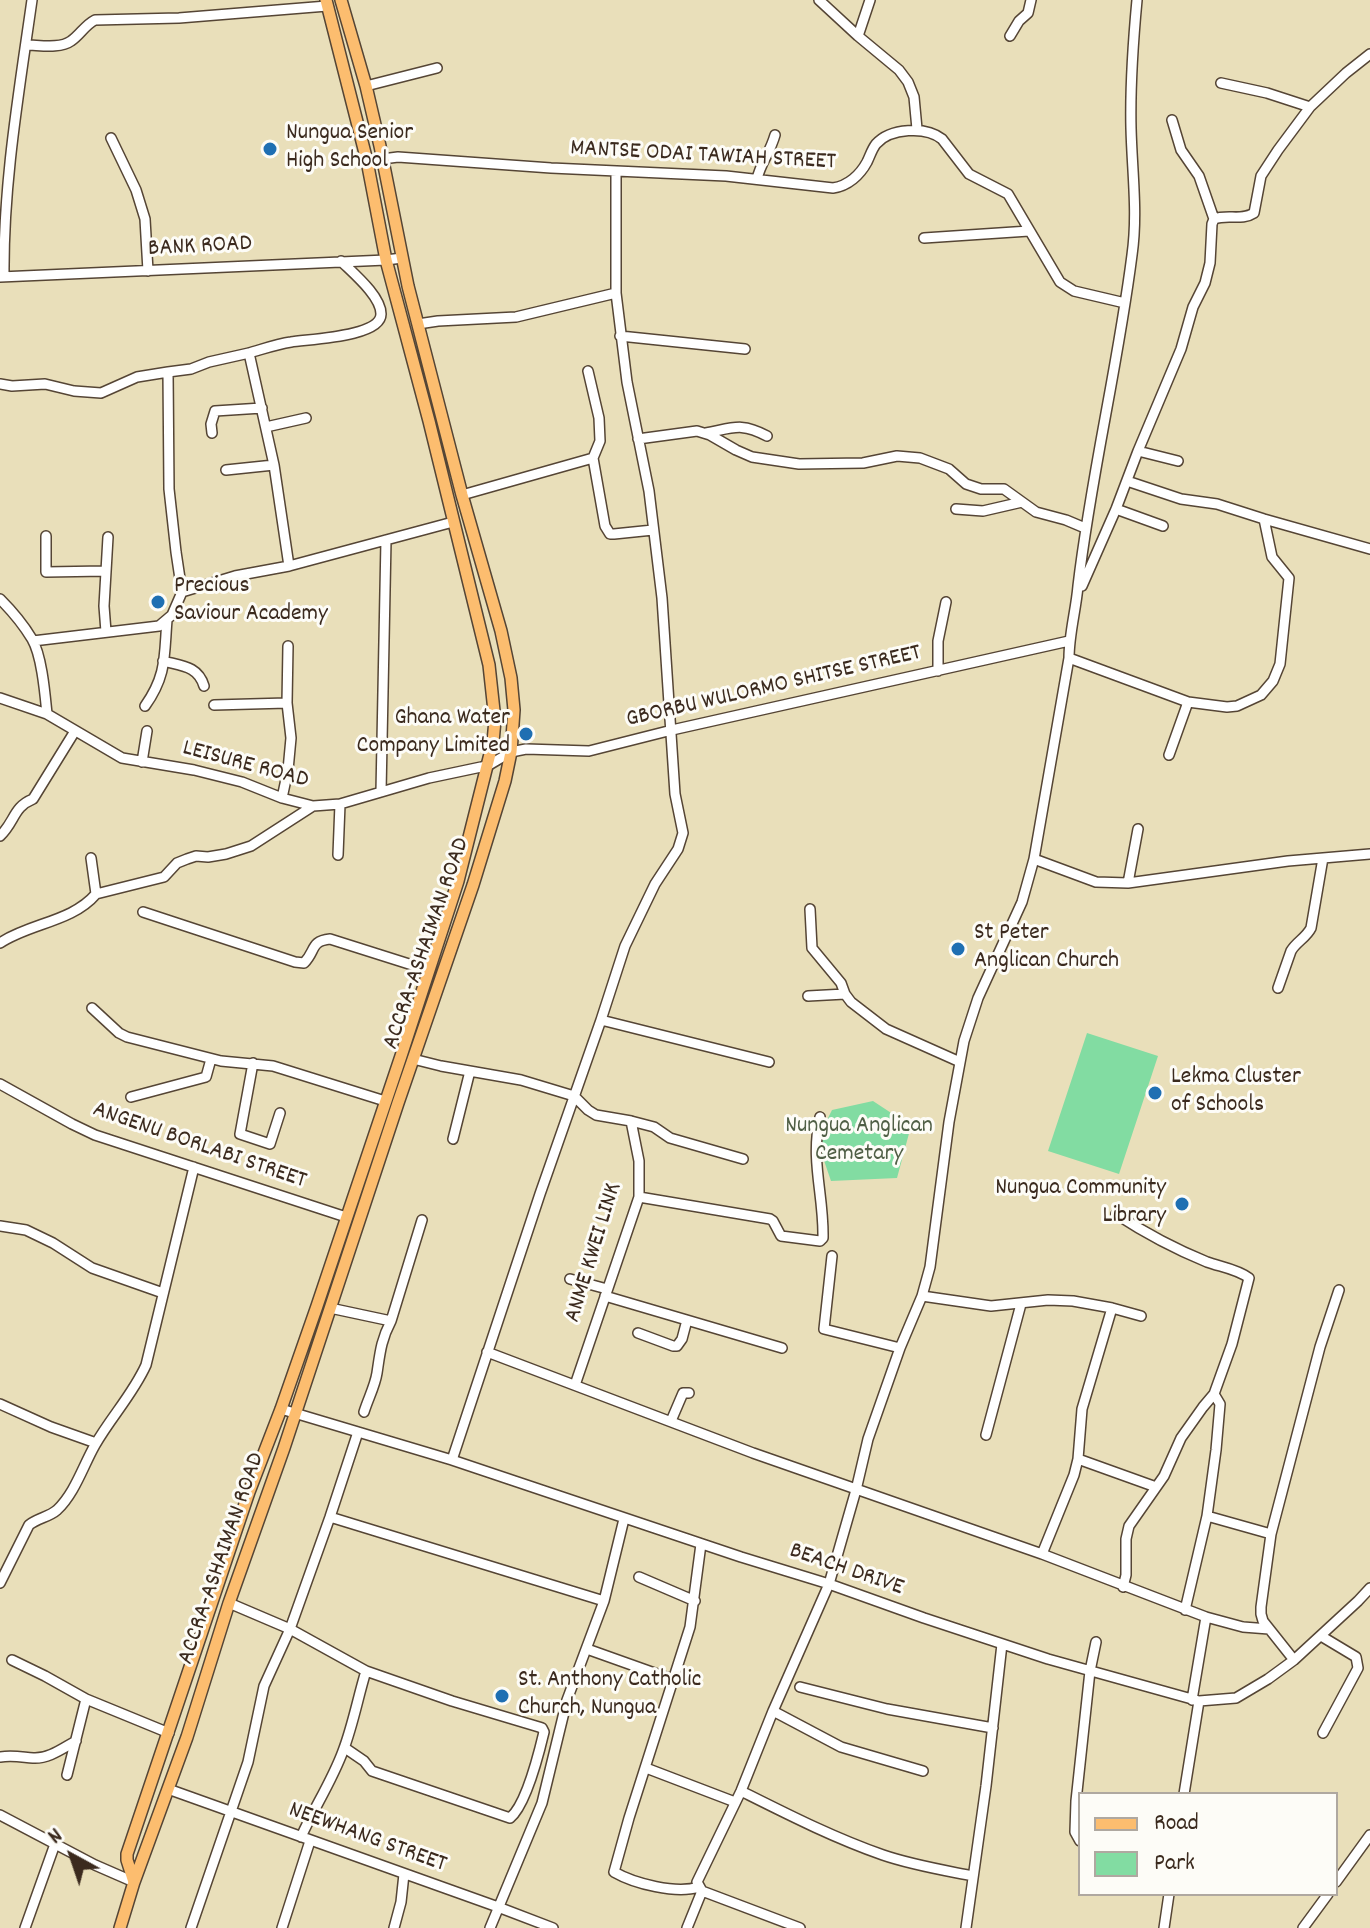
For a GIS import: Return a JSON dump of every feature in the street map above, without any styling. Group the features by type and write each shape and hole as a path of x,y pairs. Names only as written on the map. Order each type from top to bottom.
{"main road":[{"name":"ACCRA-ASHAIMAN ROAD","path":"120,1928 473,885 511,752 514,710 501,631 418,324 366,86 341,0"},
{"name":"ACCRA-ASHAIMAN ROAD","path":"134,1882 127,1854 249,1492 281,1409 458,881 489,765 495,720 489,665 386,260 367,161 326,3"}],"street":[{"path":"2,277 4,181 32,0"},
{"path":"819,0 899,70 914,97 917,129 937,135 969,174 1008,194 1060,282 1074,291 1125,303"},
{"path":"858,36 870,0"},
{"path":"1010,36 1028,13 1031,0"},
{"path":"687,1928 700,1889 697,1878 741,1791 829,1584 868,1439 930,1267 949,1122 974,1009 1022,902 1034,859 1069,658 1085,528 1118,356 1135,224 1131,94 1137,0"},
{"path":"26,45 62,45 70,42 95,20 179,18 326,3"},
{"path":"1214,219 1245,217 1254,213 1265,168 1310,107 1370,54"},
{"path":"366,86 437,68"},
{"path":"1221,83 1310,107"},
{"path":"1077,597 1181,349 1210,263 1214,219 1199,176 1181,150 1172,120"},
{"name":"MANTSE ODAI TAWIAH STREET","path":"367,161 398,157 842,187 866,165 876,145 883,139 917,129"},
{"path":"757,179 761,162 770,152 775,135"},
{"path":"111,138 125,163 145,219 148,271"},
{"path":"452,1460 625,946 639,913 682,840 683,833 675,794 662,598 649,491 620,336 616,293 616,172"},
{"path":"924,238 1029,231"},
{"name":"BANK ROAD","path":"2,277 402,258"},
{"path":"0,384 45,384 101,393 137,377 191,369 289,342 368,330 380,319 377,301 341,261"},
{"path":"418,324 516,317 616,293"},
{"path":"620,336 745,349"},
{"path":"249,353 274,465 289,566"},
{"path":"588,371 599,418 600,441 593,458 607,531 619,534 653,530"},
{"path":"33,641 159,626 172,615 182,592 169,489 168,372"},
{"path":"212,433 215,411 262,408"},
{"path":"266,427 306,418"},
{"path":"638,439 688,432 706,433 735,426 754,429 767,436"},
{"path":"706,433 752,457 799,464 863,463 897,456 920,458 949,469 966,484 981,489 1004,489 1036,512 1085,528"},
{"path":"1138,451 1178,461"},
{"path":"462,495 593,458"},
{"path":"226,470 274,465"},
{"path":"1127,481 1181,499 1217,504 1370,549"},
{"path":"956,509 983,511 1022,502"},
{"path":"1116,509 1163,526"},
{"path":"1069,658 1188,702 1227,707 1261,695 1273,681 1280,664 1289,578 1272,557 1264,519"},
{"path":"182,592 453,522"},
{"path":"46,536 46,572 105,571"},
{"path":"106,632 104,606 108,537"},
{"path":"381,792 386,540"},
{"path":"0,599 13,611 33,641 45,688 47,714"},
{"path":"938,671 938,641 946,602"},
{"path":"145,706 164,669 167,620"},
{"name":"GBORBU WULORMO SHITSE STREET","path":"489,765 511,752 526,749 589,751 1069,641"},
{"path":"282,798 291,738 287,703 288,646"},
{"path":"163,661 197,672 204,686"},
{"name":"LEISURE ROAD","path":"0,698 47,714 122,758 242,782 313,806 340,804 429,778 489,765"},
{"path":"1169,755 1188,702"},
{"path":"214,705 287,703"},
{"path":"0,836 17,809 33,799 75,731"},
{"path":"142,762 147,731"},
{"path":"338,855 340,804"},
{"path":"0,943 13,934 86,906 96,894 164,877 177,863 196,856 226,854 251,846 313,806"},
{"path":"1128,883 1138,829"},
{"path":"1034,859 1096,882 1128,883 1370,854"},
{"path":"91,858 96,894"},
{"path":"1278,988 1293,946 1311,928 1323,858"},
{"path":"810,909 812,948 841,983 851,1002 886,1029 960,1062"},
{"path":"143,912 295,962 304,963 320,940 330,939 428,970"},
{"path":"808,996 845,994"},
{"path":"92,1008 127,1037 211,1059 273,1066 385,1101"},
{"path":"601,1020 769,1062"},
{"path":"131,1097 206,1077 211,1059"},
{"path":"413,1059 521,1080 574,1096 596,1115 654,1127 670,1138 743,1159"},
{"path":"253,1063 240,1134 270,1144 280,1113"},
{"path":"453,1139 470,1071"},
{"name":"ANGENU BORLABI STREET","path":"3,1088 95,1135 346,1217"},
{"path":"639,1197 764,1217 773,1221 781,1236 820,1241 823,1238 823,1220 815,1161 820,1117"},
{"name":"ANME KWEI LINK","path":"575,1385 639,1197 639,1161 631,1121"},
{"path":"0,1583 29,1525 58,1509 76,1483 96,1443 137,1385 146,1365 194,1167"},
{"path":"1116,1214 1157,1239 1249,1278 1232,1344 1214,1394 1181,1438 1164,1476 1129,1526 1123,1587"},
{"path":"364,1412 376,1376 384,1335 422,1220"},
{"path":"0,1226 26,1230 92,1268 163,1293"},
{"path":"832,1256 824,1329 900,1348"},
{"path":"570,1279 687,1320 782,1348"},
{"path":"1294,1660 1261,1614 1271,1534 1316,1362 1339,1290"},
{"path":"922,1296 991,1306 1048,1300 1073,1301 1141,1316"},
{"path":"986,1435 1021,1304"},
{"path":"330,1308 391,1321"},
{"path":"1042,1554 1078,1459 1082,1409 1112,1308"},
{"path":"638,1333 677,1346 687,1320"},
{"path":"487,1352 753,1453 1042,1554 1185,1610 1243,1627 1269,1629"},
{"path":"671,1421 683,1393 689,1393"},
{"path":"1185,1610 1207,1516 1220,1404 1214,1394"},
{"path":"0,1404 96,1443"},
{"name":"BEACH DRIVE","path":"281,1409 452,1460 1002,1644 1195,1700 1236,1698 1268,1679 1321,1636 1370,1588"},
{"path":"191,1928 248,1762 264,1686 290,1629 358,1432"},
{"path":"1078,1459 1156,1487"},
{"path":"1207,1516 1271,1534"},
{"path":"330,1517 604,1601"},
{"path":"490,1928 542,1803 567,1700 604,1601 624,1519"},
{"path":"701,1544 690,1627 614,1872 635,1881 680,1891 700,1889 800,1928"},
{"path":"639,1577 695,1601"},
{"path":"229,1603 290,1629 366,1671 542,1728 544,1732 524,1796 515,1815 510,1818 372,1771 364,1761 345,1748"},
{"path":"1184,1792 1206,1617"},
{"path":"1321,1636 1356,1657 1358,1662 1358,1668 1323,1733"},
{"path":"1078,1837 1075,1832 1076,1801 1096,1642"},
{"path":"966,1928 1002,1644"},
{"path":"587,1649 674,1680"},
{"path":"12,1660 86,1699 169,1733"},
{"path":"282,1928 312,1812 345,1748 366,1671"},
{"path":"800,1687 887,1709 993,1728"},
{"path":"67,1775 86,1699"},
{"path":"773,1711 841,1747 923,1771"},
{"path":"0,1757 43,1757 76,1741"},
{"path":"646,1768 735,1802"},
{"name":"NEEWHANG STREET","path":"168,1789 553,1928"},
{"path":"741,1791 882,1855 973,1876"},
{"path":"0,1815 134,1882"},
{"path":"1338,1879 1370,1835"},
{"path":"25,1928 55,1844"},
{"path":"394,1928 404,1874"},
{"path":"1164,1928 1169,1896"},
{"path":"1303,1928 1327,1896"}],"green space":[{"path":"1087,1033 1158,1056 1119,1174 1048,1151"},
{"name":"Nungua Anglican Cemetary","path":"873,1101 911,1126 897,1178 831,1181 817,1140 832,1110"}],"place":[{"name":"Nungua Senior High School","path":"270,149"},
{"name":"Precious Saviour Academy","path":"158,602"},
{"name":"Ghana Water Company Limited","path":"526,734"},
{"name":"St Peter Anglican Church","path":"958,949"},
{"name":"Lekma Cluster of Schools","path":"1155,1093"},
{"name":"Nungua Community Library","path":"1182,1204"},
{"name":"St. Anthony Catholic Church, Nungua","path":"502,1696"}]}
